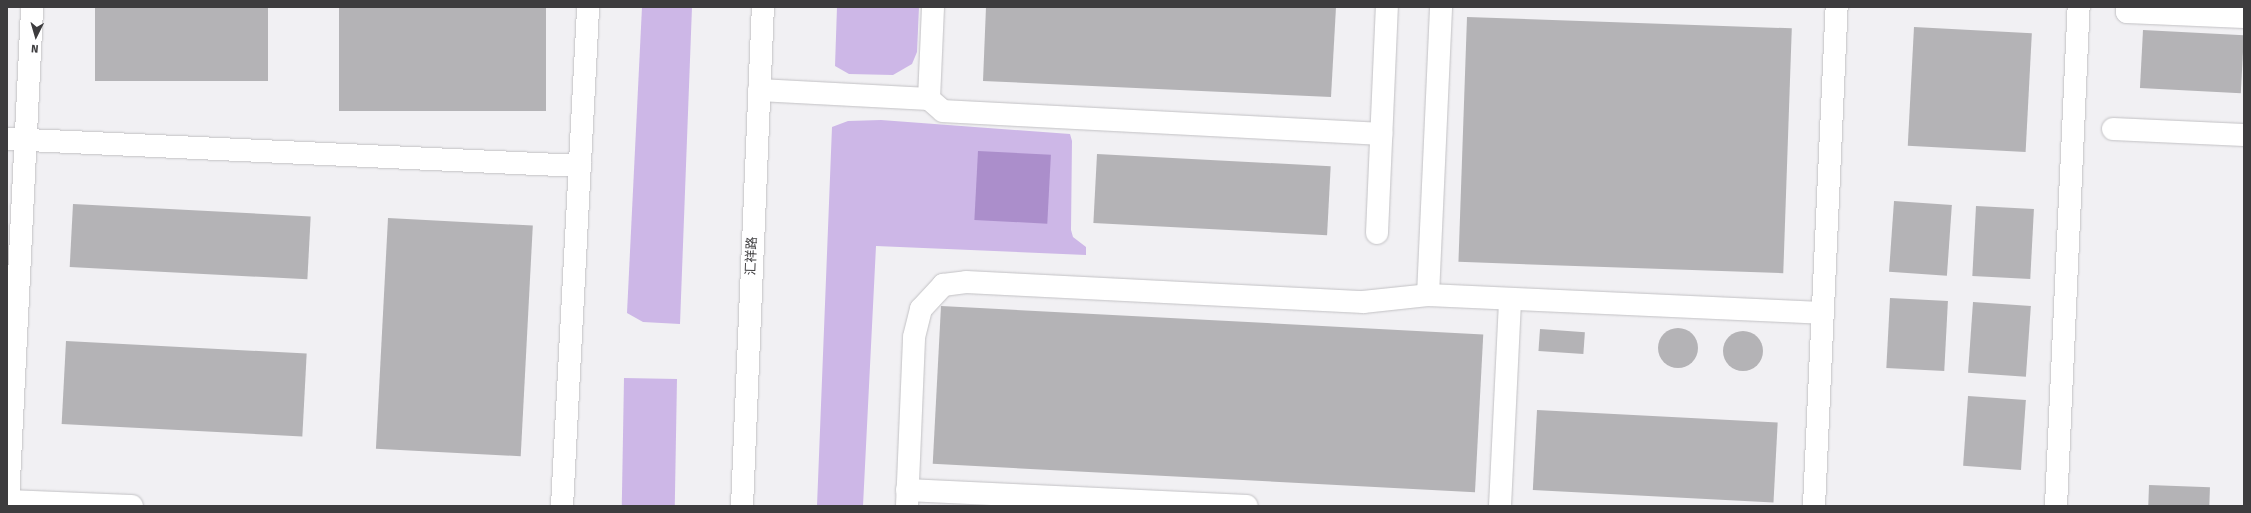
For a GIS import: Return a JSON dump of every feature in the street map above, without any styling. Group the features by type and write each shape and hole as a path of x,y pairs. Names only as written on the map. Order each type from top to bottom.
{"main road":[{"path":"32,7 16,139 8,501 132,506"},
{"path":"562,506 588,7"},
{"name":"汇祥路","path":"742,506 763,7"},
{"path":"929,99 933,7"},
{"path":"1377,233 1387,7"},
{"path":"1428,295 1441,7"},
{"path":"1814,506 1837,7"},
{"path":"2056,506 2079,7"},
{"path":"2127,7 2127,12 2244,17"},
{"path":"759,90 929,99 943,111 1381,134"},
{"path":"2113,129 2244,135"},
{"path":"16,139 580,166"},
{"path":"1247,506 907,498 914,337 921,309 943,285 966,282 1363,302 1428,295 1822,313"},
{"path":"1500,506 1510,299"}],"shaded area":[{"path":"642,7 692,7 680,324 643,322 627,313"},
{"path":"837,7 919,7 917,52 912,64 893,75 849,74 835,66"},
{"path":"881,120 1070,134 1072,141 1071,230 1073,237 1086,247 1086,255 876,246 863,506 817,506 832,127 848,121"},
{"path":"978,151 1051,155 1047,224 974,220"},
{"path":"624,378 677,379 675,506 622,506"}],"building":[{"path":"95,7 268,7 268,81 95,81"},
{"path":"339,7 546,7 546,111 339,111"},
{"path":"986,7 1336,7 1331,97 983,81"},
{"path":"1467,17 1792,28 1783,273 1458,262"},
{"path":"1914,27 2032,33 2026,152 1908,146"},
{"path":"2143,30 2244,35 2241,93 2140,88"},
{"path":"1097,154 1331,166 1327,235 1093,223"},
{"path":"1894,201 1952,205 1947,276 1889,272"},
{"path":"73,204 311,216 307,279 70,267"},
{"path":"1976,206 2034,209 2030,279 1972,276"},
{"path":"388,218 533,226 521,456 376,449"},
{"path":"1890,298 1948,301 1944,371 1886,368"},
{"path":"1973,302 2031,306 2026,377 1968,373"},
{"path":"941,306 1483,334 1475,492 933,464"},
{"path":"1678,328 1686,330 1692,334 1696,340 1698,348 1696,356 1692,362 1686,366 1678,368 1670,366 1664,362 1660,356 1658,348 1660,340 1664,334 1670,330"},
{"path":"1540,329 1585,332 1583,354 1538,351"},
{"path":"1743,331 1751,333 1757,337 1761,343 1763,351 1761,359 1757,365 1751,369 1743,371 1735,369 1729,365 1725,359 1723,351 1725,343 1729,337 1735,333"},
{"path":"66,341 307,354 302,436 62,424"},
{"path":"1968,396 2026,400 2021,470 1963,466"},
{"path":"1537,410 1778,423 1773,503 1533,490"},
{"path":"2149,485 2210,487 2209,506 2148,506"}]}
